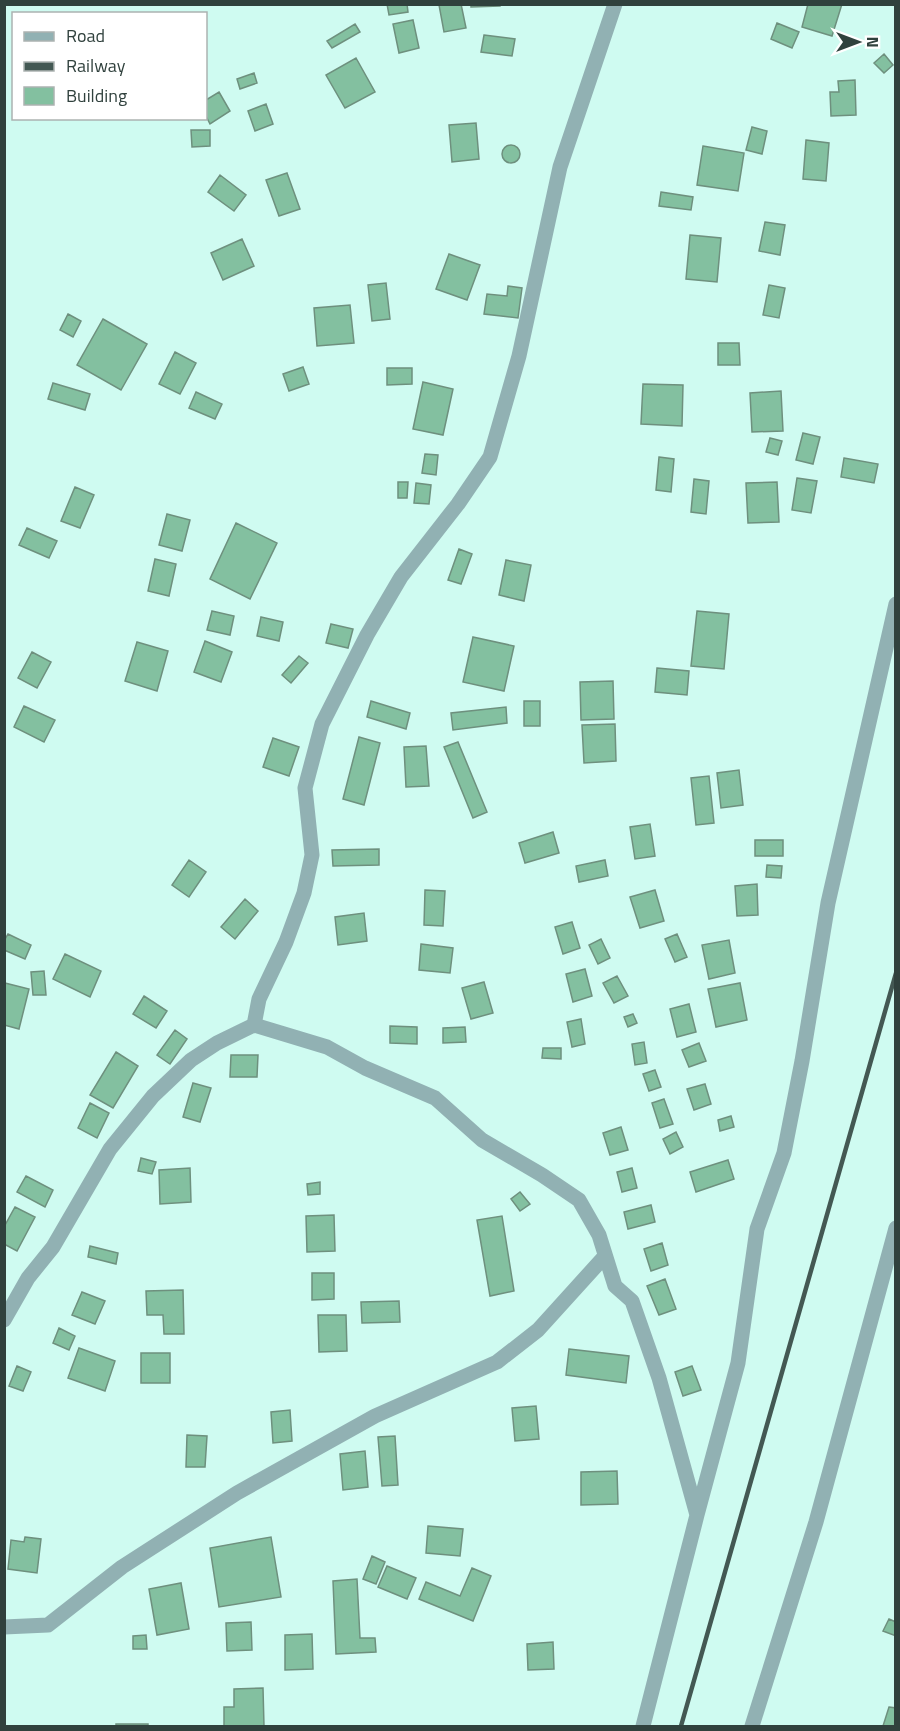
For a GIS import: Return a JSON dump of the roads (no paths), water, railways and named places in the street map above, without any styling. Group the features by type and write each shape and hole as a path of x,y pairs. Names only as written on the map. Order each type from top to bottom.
{"street":[{"path":"254,1025 259,999 286,942 304,893 312,855 305,788 322,724 367,635 401,578 458,504 490,457 519,356 560,167 615,4"},
{"path":"643,1726 738,1363 757,1229 784,1153 828,903 896,604"},
{"path":"4,1320 28,1278 53,1247 110,1149 153,1096 191,1060 217,1042 254,1025 327,1047 365,1068 435,1098 482,1140 579,1200 599,1235 615,1286 632,1301 659,1378 697,1515"},
{"path":"752,1726 816,1522 895,1232"},
{"path":"4,1627 48,1625 122,1567 237,1492 375,1416 497,1362 538,1330 605,1256"}],"railway":[{"path":"681,1726 896,973"}]}
